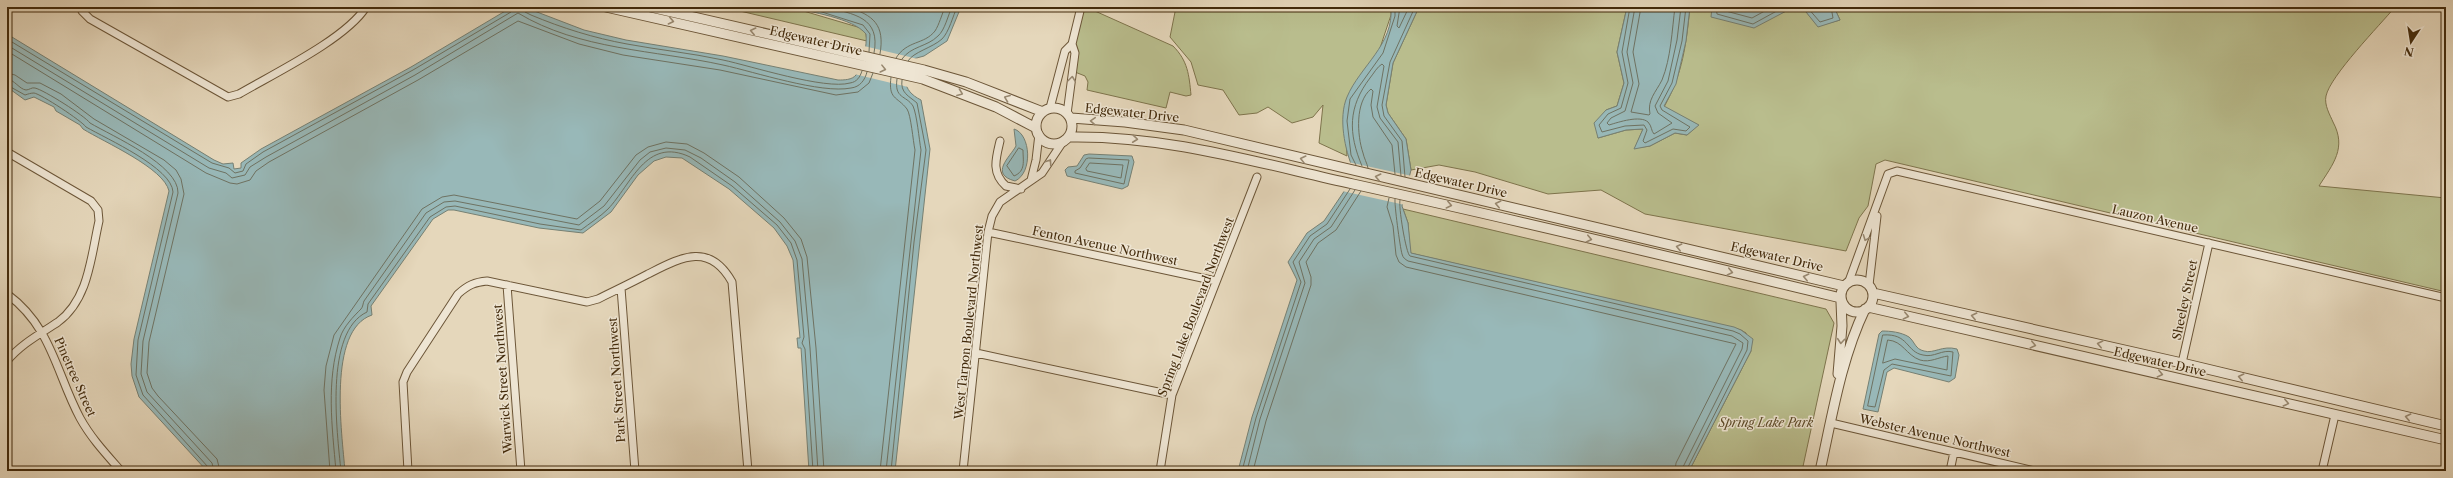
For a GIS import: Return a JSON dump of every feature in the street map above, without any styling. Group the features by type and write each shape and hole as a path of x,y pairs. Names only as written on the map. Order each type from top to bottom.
{"street":[{"path":"81,7 82,11 90,19 228,96 239,94 340,34 357,20 366,7"},
{"name":"Edgewater Drive","path":"606,7 845,56"},
{"name":"Edgewater Drive","path":"650,7 924,75 966,82 1046,110"},
{"path":"1072,44 1075,53 1069,116 1072,128 1066,139 1049,142 1038,131 1038,118 1046,110 1065,52 1072,44 1081,7"},
{"name":"Edgewater Drive","path":"924,75 996,107 1038,131"},
{"path":"1046,110 1059,109 1069,116"},
{"name":"Edgewater Drive","path":"1069,116 1173,128 1414,185 1846,283"},
{"name":"West Tarpon Boulevard Northwest","path":"1030,180 1035,166 1038,131"},
{"name":"Edgewater Drive","path":"1066,139 1124,138 1158,141 1411,196 1841,300"},
{"name":"West Tarpon Boulevard Northwest","path":"963,471 988,232 992,216 1000,202 1021,189 1030,180 1042,173 1066,139"},
{"path":"1000,141 995,160 996,175 1006,186 1021,189"},
{"path":"7,152 91,201 98,210 99,221 84,288 80,298 66,315 21,346 7,361"},
{"name":"Lauzon Avenue","path":"1846,283 1880,202 1888,174 1897,171 1908,172 2446,298"},
{"name":"Spring Lake Boulevard Northwest","path":"1160,471 1172,395 1257,177"},
{"name":"Lauzon Avenue","path":"1871,289 1880,202"},
{"path":"1501,218 1506,214 1516,214 1590,231 1598,227"},
{"name":"Fenton Avenue Northwest","path":"988,232 1216,281"},
{"name":"Sheeley Street","path":"2182,363 2208,243"},
{"path":"408,471 402,393 407,372 458,294 466,286 476,282 487,281 587,302 598,299 688,256 709,258 726,272 734,293 748,471"},
{"path":"1820,471 1837,395 1853,336 1867,308 1871,289 1861,280 1846,283 1841,300 1842,326 1837,395"},
{"name":"Warwick Street Northwest","path":"507,286 522,471"},
{"name":"Park Street Northwest","path":"621,288 635,471"},
{"name":"Edgewater Drive","path":"1871,289 2446,426"},
{"name":"Pinetree Street","path":"7,294 26,312 42,332 59,365 80,418 99,446 121,471"},
{"path":"1841,300 1852,311 1867,308"},
{"name":"Edgewater Drive","path":"1867,308 2446,440"},
{"path":"976,352 1172,395"},
{"path":"2322,471 2334,414"},
{"name":"Webster Avenue Northwest","path":"1831,423 2035,471"},
{"path":"1950,471 1954,452"}],"green space":[{"path":"723,7 790,7 861,28 866,34 867,41"},
{"path":"1081,7 1086,7 1173,46 1185,63 1191,95 1186,96 1170,92 1166,108 1087,90 1088,82 1085,76 1075,72 1072,44"},
{"path":"1176,7 1391,7 1391,15 1379,51 1360,76 1346,139 1347,156 1319,143 1323,105 1313,117 1292,123 1268,107 1257,113 1239,115 1223,90 1198,85 1191,62 1170,37"},
{"path":"1419,7 1627,7 1617,52 1624,83 1617,106 1606,110 1598,138 1626,130 1643,129 1635,148 1650,146 1675,133 1687,135 1698,125 1664,107 1680,70 1687,34 1690,7 1712,7 1712,17 1774,16 1794,7 1802,7 1818,26 1840,20 1834,7 2395,7 2336,76 2329,87 2326,96 2326,103 2339,140 2333,163 2319,186 2446,198 2446,292 1885,160 1876,164 1868,206 1859,218 1846,251 1645,214 1601,190 1548,194 1475,172 1439,165 1411,170 1406,139 1388,113 1386,105 1393,63"},
{"name":"Spring Lake Park","path":"1403,209 1826,309 1834,323 1802,471 1689,471 1751,351 1746,333 1741,330 1410,253 1408,223"}],"water":[{"path":"512,7 524,7 584,30 626,40 723,56 838,80 852,78 859,71 864,55 866,34 860,28 842,20 790,7 961,7 947,41 924,56 913,59 907,71 906,77 907,87 910,92 921,100 930,149 895,471 809,471 801,348 798,348 797,338 800,338 793,260 787,246 774,228 729,189 682,158 666,157 654,161 638,175 611,212 583,233 539,228 454,210 448,210 433,219 371,306 372,315 358,324 348,340 343,361 340,385 340,409 345,471 207,471 139,397 132,376 131,364 134,339 169,191 165,182 156,173 132,156 83,129 80,125 56,111 54,107 34,97 25,100 7,87 7,34 214,160 223,164 233,163 234,169 241,168 241,163 261,149 411,67"},
{"path":"1391,7 1419,7 1393,63 1386,105 1388,113 1406,139 1411,170 1402,206 1408,223 1411,253 1734,327 1741,330 1753,339 1751,351 1689,471 1238,471 1252,417 1297,280 1288,262 1307,233 1324,221 1347,187 1353,169 1345,143 1343,124 1344,105 1353,86 1382,44 1391,21"},
{"path":"1627,7 1690,7 1686,41 1676,84 1664,106 1699,125 1687,135 1675,133 1650,146 1634,149 1643,129 1626,130 1598,138 1594,123 1606,110 1617,106 1624,83 1617,52"},
{"path":"1712,7 1794,7 1754,28 1711,17"},
{"path":"1802,7 1834,7 1840,20 1818,27"},
{"path":"1014,129 1020,132 1024,138 1028,154 1025,170 1021,177 1015,181 1007,178 1003,174 1002,170 1006,160 1016,146"},
{"path":"1084,155 1132,156 1134,162 1128,186 1122,189 1067,176 1065,170 1068,167 1077,166"},
{"path":"1882,331 1896,332 1906,335 1919,349 1928,352 1947,348 1957,349 1959,355 1955,378 1949,382 1894,368 1887,372 1878,412 1863,409 1879,334"}],"pier":[{"path":"864,46 918,59 910,68 908,87 854,74"},
{"path":"1348,162 1412,176 1405,205 1342,191 1351,169"}]}
